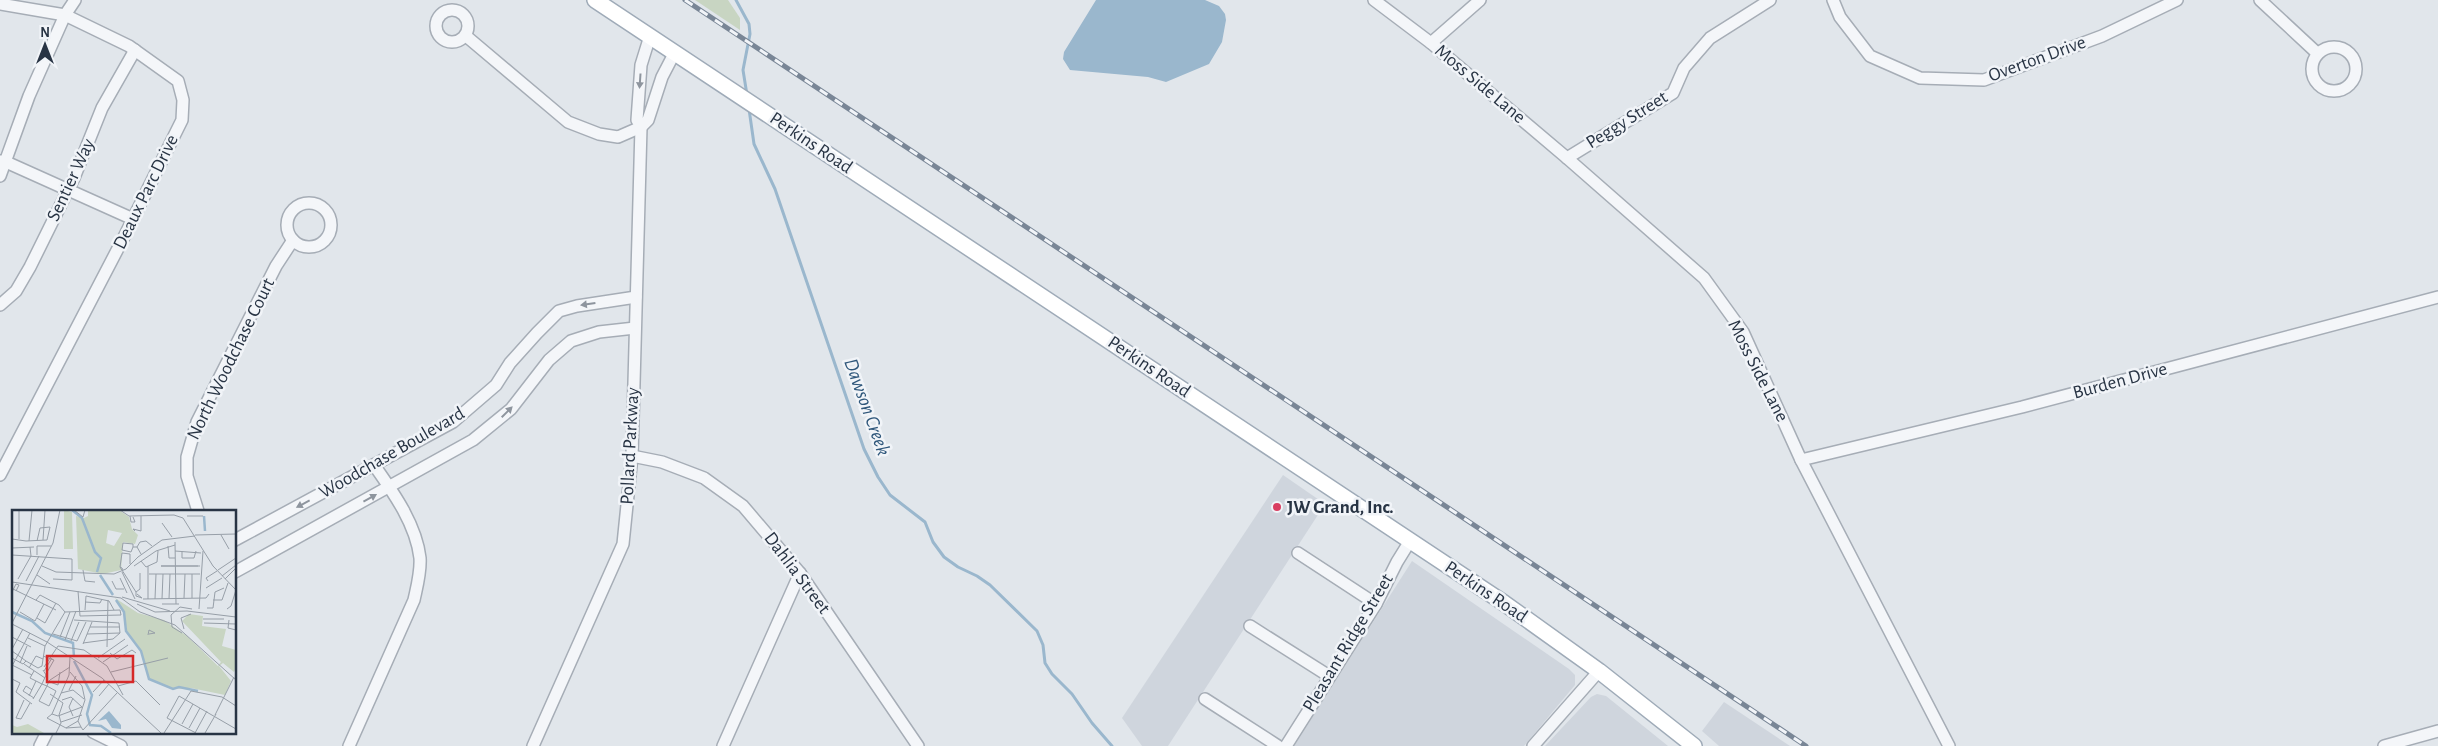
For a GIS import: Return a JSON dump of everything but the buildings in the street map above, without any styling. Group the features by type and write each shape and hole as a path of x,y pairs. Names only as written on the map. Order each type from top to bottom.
{"main road":[{"name":"Perkins Road","path":"595,0 1504,603 1599,671 1694,746"}],"street":[{"path":"0,176 3,161 29,96 65,16 75,0"},
{"name":"Moss Side Lane","path":"1374,0 1431,43 1567,158 1704,278 1742,332 1801,460 1949,746"},
{"path":"1431,43 1480,0"},
{"name":"Peggy Street","path":"1567,158 1672,93 1684,68 1710,38 1770,0"},
{"name":"Overton Drive","path":"1833,0 1840,16 1870,56 1920,78 1984,80 2102,36 2177,0"},
{"path":"2260,0 2317,53"},
{"name":"Deaux Parc Drive","path":"0,4 24,6 65,16 135,50 178,81 184,100 182,120 0,476"},
{"path":"466,36 568,122 599,134 618,137 641,127"},
{"name":"Pollard Parkway","path":"533,746 623,544 632,456 641,127 637,120 641,65 650,36"},
{"path":"2338,46 2348,51 2355,61 2356,73 2351,84 2341,90 2330,92 2319,86 2312,77 2311,65 2317,53 2326,48 2338,46"},
{"name":"Sentier Way","path":"0,305 16,292 30,267 68,190 102,108 135,50"},
{"name":"Pollard Parkway","path":"641,127 648,120 659,83 675,52"},
{"path":"3,161 133,219"},
{"name":"North Woodchase Court","path":"198,510 186,476 186,457 197,422 276,266 293,240"},
{"name":"Woodchase Boulevard","path":"236,539 440,430 472,408 496,385 510,363 537,332 560,311 577,306 636,297"},
{"name":"Burden Drive","path":"1801,460 2022,407 2438,297"},
{"name":"Woodchase Boulevard","path":"236,571 473,440 496,423 517,401 549,360 571,342 599,332 635,328"},
{"name":"Dahlia Street","path":"632,456 662,462 704,478 742,506 800,573 909,741 918,746"},
{"path":"349,746 414,600 420,574 420,557 408,520 390,487 374,465"},
{"name":"Pleasant Ridge Street","path":"1286,746 1376,604 1396,562 1410,541"},
{"path":"1298,553 1376,604"},
{"path":"723,746 800,573"},
{"path":"1250,626 1329,676"},
{"path":"1533,746 1599,671"},
{"path":"1205,699 1278,746"},
{"path":"2384,746 2438,731"},
{"path":"40,746 45,734"},
{"path":"97,734 121,746"}],"shaded area":[{"path":"1283,475 1325,504 1168,746 1142,746 1122,718"},
{"path":"1412,561 1569,669 1575,675 1575,685 1524,746 1294,746"},
{"path":"1597,694 1606,696 1668,746 1545,746 1591,697"},
{"path":"1724,702 1790,746 1719,746 1702,731"}],"green space":[{"path":"695,0 728,0 740,18 740,30"}],"water":[{"path":"1096,0 1205,0 1219,6 1225,14 1226,20 1222,42 1209,64 1166,82 1148,77 1070,70 1063,59 1064,52"}],"waterway":[{"name":"Dawson Creek","path":"736,0 749,24 750,34 743,70 747,95"},
{"name":"Dawson Creek","path":"749,109 754,144 775,189 864,449 878,477 890,495 925,522 933,542 944,557 990,585 1037,631 1043,645 1045,663 1052,674 1072,694 1092,723 1112,746"}],"railway":[{"path":"685,0 1806,746"}],"place":[{"name":"JW Grand, Inc.","path":"1277,507"}]}
